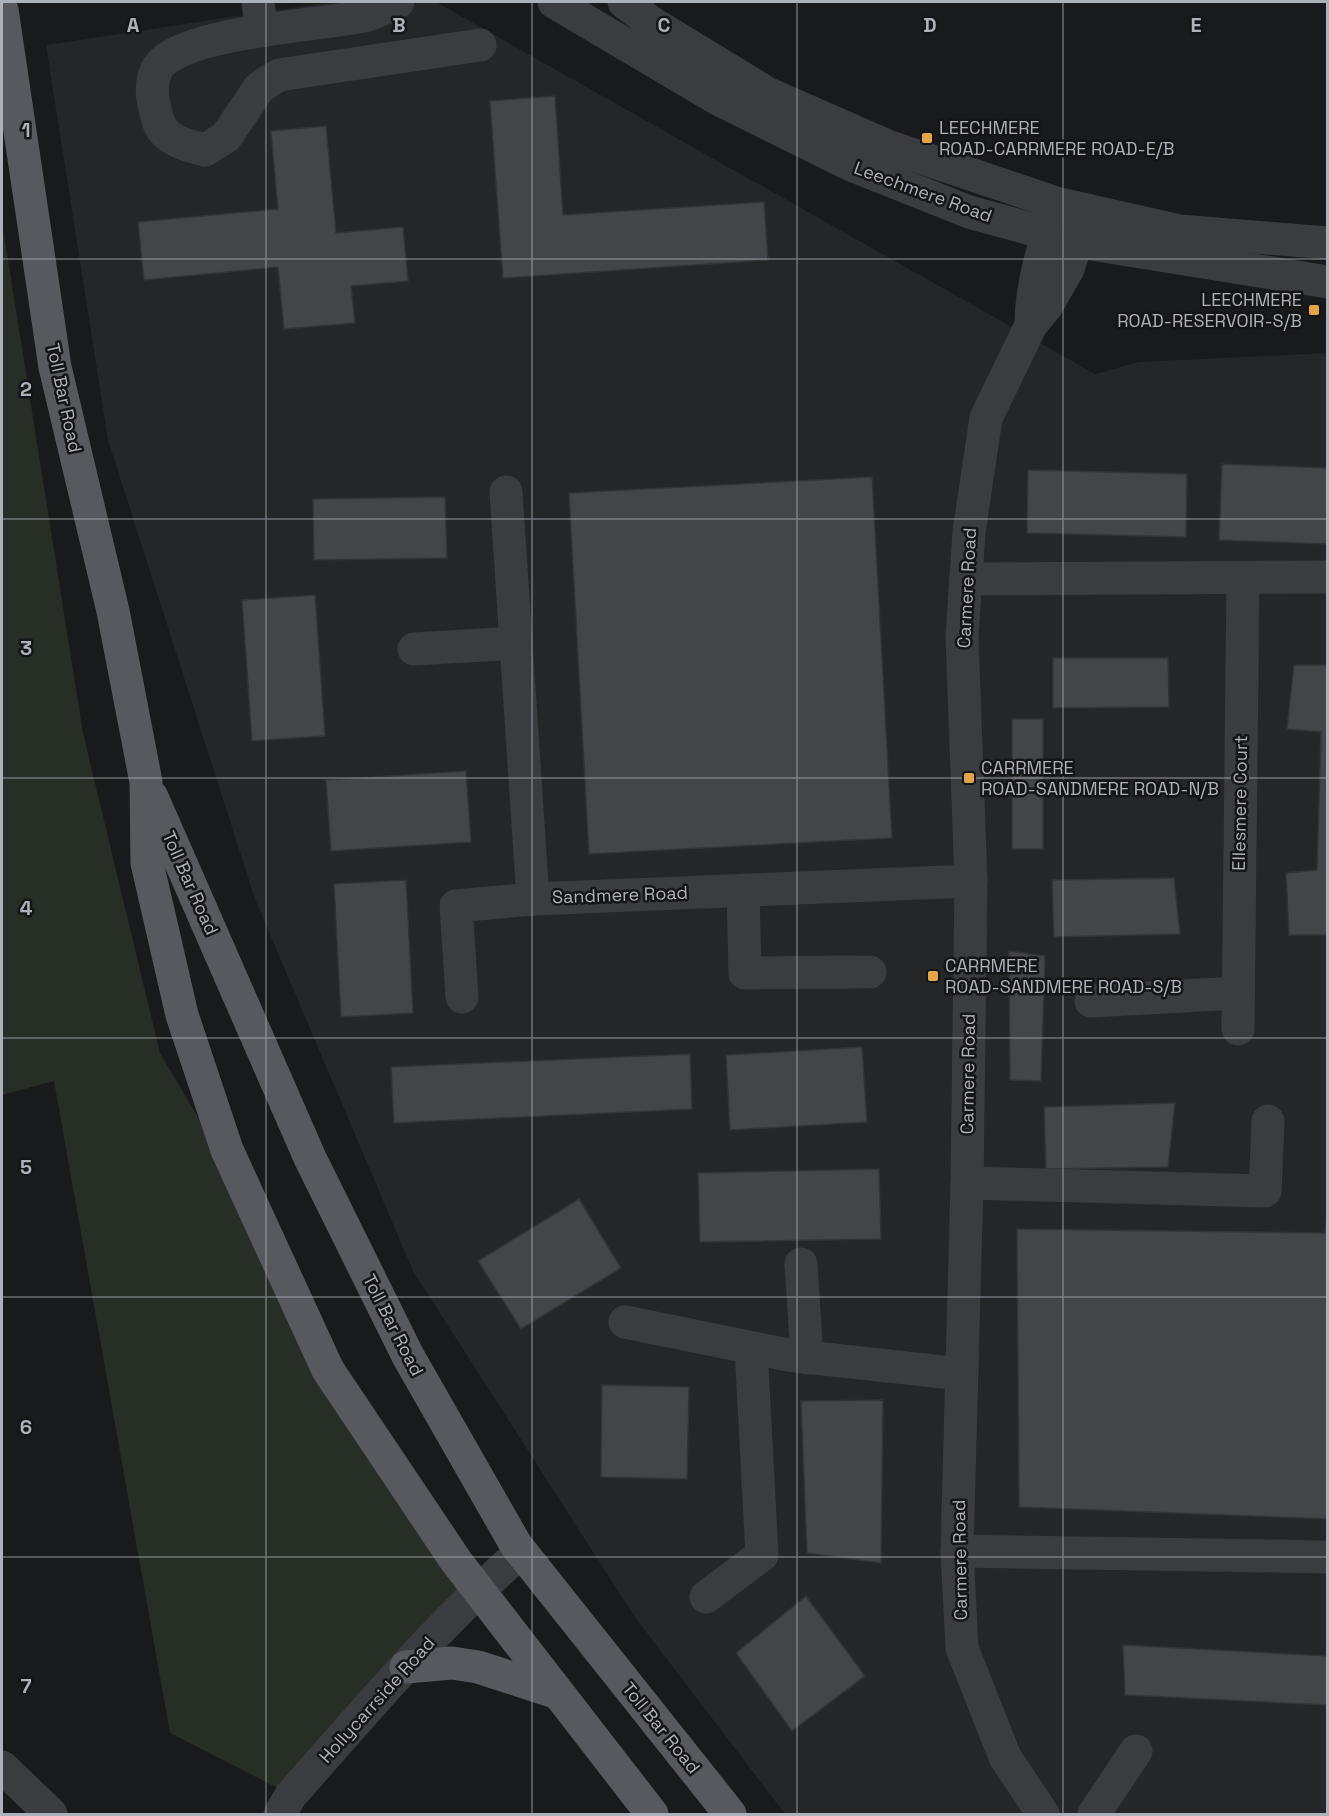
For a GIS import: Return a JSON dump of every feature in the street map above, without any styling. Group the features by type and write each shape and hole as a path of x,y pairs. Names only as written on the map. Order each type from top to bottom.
{"main road":[{"name":"Toll Bar Road","path":"2,10 55,367 113,611 146,782 147,863 182,1014 227,1150 328,1370 456,1561 652,1815"},
{"name":"Toll Bar Road","path":"146,782 315,1168 408,1356 521,1552 730,1815"},
{"path":"406,1667 452,1663 478,1667 558,1693"}],"street":[{"path":"398,2 366,15 260,16 179,50 156,69 151,95 160,127 177,142 205,150 226,137 260,87 279,75 480,45"},
{"name":"Leechmere Road","path":"554,2 718,99 851,165 969,212 1061,226 1328,282"},
{"name":"Leechmere Road","path":"624,2 649,21 767,93 1061,226"},
{"name":"Leechmere Road","path":"1061,226 1088,210 1180,231 1328,243"},
{"name":"Carmere Road","path":"1043,1815 1005,1757 962,1648 957,1551 967,1183 970,881 962,637 969,532 986,417 1031,325 1059,286 1068,269 1061,226"},
{"name":"Sandmere Road","path":"506,492 533,899 970,881"},
{"path":"966,579 1328,577"},
{"name":"Ellesmere Court","path":"1238,1029 1243,578"},
{"path":"414,649 516,643"},
{"path":"743,890 745,973 870,972"},
{"path":"462,997 456,906 533,899"},
{"path":"1091,1000 1238,993"},
{"path":"967,1183 1265,1191 1268,1121"},
{"path":"801,1264 807,1358"},
{"path":"625,1322 807,1358 961,1374"},
{"path":"706,1597 762,1555 751,1348"},
{"path":"957,1551 1328,1557"},
{"name":"Hollycarrside Road","path":"280,1815 291,1795 406,1667 478,1590 521,1552"},
{"path":"1094,1815 1136,1751"},
{"path":"2,1767 51,1815"}],"shaded area":[{"path":"331,2 436,2 1095,374 1139,362 1327,353 1327,1814 785,1814 634,1616 413,1271 255,899 108,440 46,45"},
{"path":"2,222 83,733 160,1053 478,1590 291,1795 170,1733 54,1081 2,1095"}],"building":[{"path":"555,96 563,215 764,202 768,260 503,278 490,101"},
{"path":"326,126 336,233 403,227 408,281 351,286 355,323 284,329 278,267 144,280 138,222 278,209 271,131"},
{"path":"1222,464 1328,468 1328,544 1219,540"},
{"path":"1028,470 1187,474 1186,537 1027,533"},
{"path":"872,477 892,838 589,854 569,493"},
{"path":"445,497 447,558 314,560 313,499"},
{"path":"315,595 325,736 252,741 242,600"},
{"path":"1053,658 1168,658 1169,707 1053,708"},
{"path":"1294,665 1328,665 1328,935 1289,935 1286,873 1317,870 1321,732 1287,729"},
{"path":"1012,719 1043,719 1043,849 1012,849"},
{"path":"466,771 471,842 331,851 326,780"},
{"path":"1174,878 1180,934 1054,937 1052,880"},
{"path":"406,880 413,1013 341,1017 334,884"},
{"path":"1009,951 1045,956 1041,1081 1010,1080"},
{"path":"862,1047 867,1122 730,1130 726,1055"},
{"path":"690,1054 692,1109 394,1123 391,1067"},
{"path":"1175,1103 1168,1167 1046,1169 1044,1107"},
{"path":"879,1169 881,1239 700,1242 698,1173"},
{"path":"579,1199 621,1268 521,1329 478,1261"},
{"path":"1328,1204 1328,1519 1019,1507 1017,1229 1325,1233"},
{"path":"602,1385 689,1387 687,1479 601,1477"},
{"path":"883,1400 881,1563 807,1553 801,1401"},
{"path":"806,1596 865,1676 792,1731 736,1653"},
{"path":"1123,1645 1328,1656 1328,1705 1125,1695"}],"place":[{"name":"LEECHMERE ROAD-CARRMERE ROAD-E/B","path":"927,138"},
{"name":"LEECHMERE ROAD-RESERVOIR-S/B","path":"1314,310"},
{"name":"CARRMERE ROAD-SANDMERE ROAD-N/B","path":"969,778"},
{"name":"CARRMERE ROAD-SANDMERE ROAD-S/B","path":"933,976"}]}
